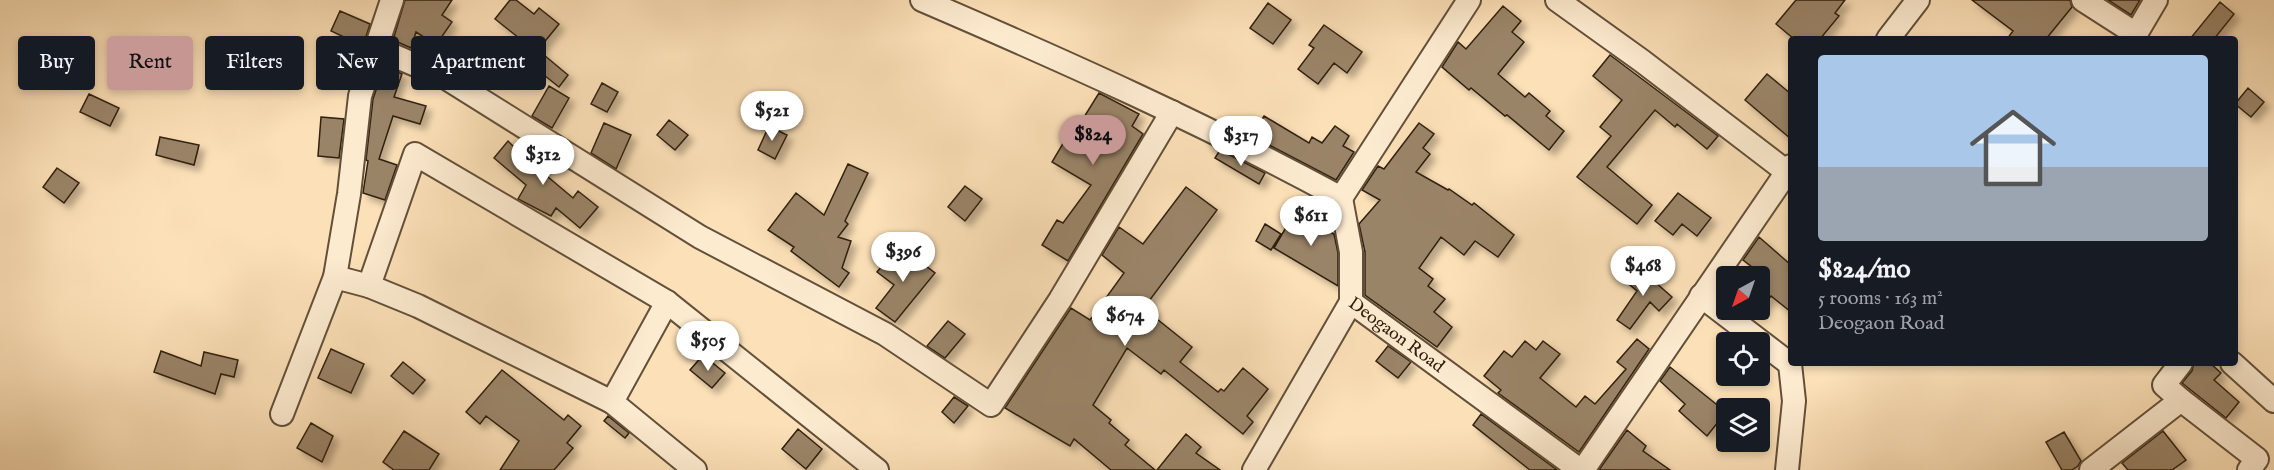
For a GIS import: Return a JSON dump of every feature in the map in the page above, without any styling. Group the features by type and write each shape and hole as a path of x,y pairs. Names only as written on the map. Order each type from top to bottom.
{"street":[{"path":"380,36 392,0"},
{"path":"922,0 1062,60 1172,111 1270,159 1341,198 1469,0"},
{"path":"1557,0 1788,168"},
{"path":"1890,36 1918,0"},
{"path":"2083,0 2136,34 2156,0"},
{"path":"399,58 446,78 700,237 885,334 991,405 1060,300 1172,111"},
{"path":"282,414 335,277 349,194 362,90"},
{"path":"369,286 415,154 667,302 877,470"},
{"name":"Deogaon Road","path":"1341,198 1351,252 1351,302 1581,470 1788,170"},
{"path":"335,277 369,286 418,306 612,402 695,470"},
{"path":"1701,296 1788,362"},
{"path":"612,402 667,302"},
{"path":"1254,470 1351,302"},
{"path":"1787,470 1794,401 1790,366"},
{"path":"2179,366 2164,385 2257,459 2249,470"},
{"path":"2235,366 2274,401"},
{"path":"2091,470 2181,400"}],"building":[{"path":"405,0 452,0 442,15 452,22 442,36 422,36 416,32 415,36 411,36 411,48 399,43 399,36 394,36"},
{"path":"510,0 516,0 534,14 539,8 559,24 546,40 546,36 516,36 495,19"},
{"path":"1796,0 1845,0 1835,13 1839,16 1822,36 1790,36 1776,24"},
{"path":"1972,0 2070,0 2072,7 2048,36 2009,36 2013,31"},
{"path":"2108,0 2140,0 2131,15"},
{"path":"2220,2 2234,14 2216,36 2192,36"},
{"path":"1268,3 1291,20 1273,44 1250,28"},
{"path":"1503,6 1521,21 1512,32 1524,42 1498,74 1525,97 1529,93 1550,111 1546,116 1564,131 1549,150 1507,115 1505,116 1471,88 1469,90 1442,67 1458,42 1466,49"},
{"path":"340,11 370,24 366,36 342,36 331,31"},
{"path":"1324,25 1362,52 1347,73 1334,63 1318,84 1298,69 1314,48 1309,45"},
{"path":"1610,55 1718,136 1707,149 1677,124 1675,127 1655,110 1607,167 1652,205 1637,224 1577,177 1611,136 1600,127 1622,100 1593,76"},
{"path":"546,57 568,75 559,87 546,77"},
{"path":"1767,74 1788,92 1788,136 1745,100"},
{"path":"602,83 618,92 607,112 591,104"},
{"path":"549,86 569,98 552,128 532,116"},
{"path":"2248,88 2264,102 2251,117 2238,106 2238,100"},
{"path":"376,90 396,90 394,97 426,106 420,124 393,116 379,159 397,165 385,200 363,193 373,99"},
{"path":"1099,93 1139,114 1132,126 1143,134 1068,261 1042,245 1057,220 1063,223 1091,185 1052,162 1077,120 1081,122"},
{"path":"89,94 119,108 110,126 80,112"},
{"path":"1264,116 1309,143 1312,137 1322,143 1335,126 1349,136 1343,146 1354,152 1336,180 1252,136"},
{"path":"321,117 344,119 339,158 318,156"},
{"path":"669,120 688,135 675,150 657,135"},
{"path":"604,123 631,135 616,169 591,153"},
{"path":"1419,123 1434,134 1423,148 1430,154 1416,172 1449,189 1472,205 1474,203 1514,235 1498,257 1475,241 1464,255 1441,237 1419,268 1433,279 1428,286 1445,299 1434,312 1452,327 1437,347 1365,295 1365,252 1359,224 1380,200 1362,190 1378,166 1384,169"},
{"path":"769,126 787,135 775,159 758,150"},
{"path":"160,137 199,145 194,165 156,155"},
{"path":"508,141 514,147 517,142 545,164 541,171 573,198 578,191 598,207 580,228 556,208 551,216 518,199 526,185 494,158"},
{"path":"1220,150 1265,173 1259,184 1215,158"},
{"path":"848,164 868,173 845,221 848,224 838,237 851,241 842,268 849,273 839,287 791,251 794,247 768,230 796,193 824,215"},
{"path":"57,168 79,183 64,203 43,187"},
{"path":"965,186 982,199 965,221 948,207"},
{"path":"1186,187 1217,210 1146,305 1154,311 1152,315 1192,347 1180,362 1218,392 1221,389 1224,391 1243,368 1268,389 1247,416 1253,422 1243,434 1164,370 1161,374 1127,348 1093,405 1129,440 1125,445 1155,470 1111,470 1074,439 1070,446 1005,408 1071,308 1090,320 1124,273 1102,255 1119,227 1143,244"},
{"path":"1678,193 1711,218 1697,236 1682,224 1673,235 1655,221"},
{"path":"1295,212 1334,234 1338,253 1338,286 1274,248"},
{"path":"1265,224 1281,234 1271,250 1256,241"},
{"path":"1759,237 1788,262 1788,310 1770,297 1770,266 1751,266 1743,260"},
{"path":"902,248 935,273 895,322 876,308 894,285 877,272"},
{"path":"1638,267 1672,297 1659,311 1650,302 1630,329 1617,320 1637,291 1625,281"},
{"path":"948,321 965,334 945,358 927,346"},
{"path":"1637,339 1649,349 1579,452 1498,393 1501,390 1484,376 1504,351 1512,357 1525,341 1536,350 1543,341 1560,354 1540,378 1576,407 1585,396 1595,404 1626,369 1617,362"},
{"path":"1388,346 1411,362 1398,378 1376,361"},
{"path":"331,349 364,364 351,393 318,378"},
{"path":"161,351 201,366 204,352 238,360 234,377 221,374 215,394 154,372"},
{"path":"703,355 725,373 712,388 690,370"},
{"path":"403,362 425,380 413,394 391,376"},
{"path":"2193,366 2213,366 2221,373 2214,380 2239,402 2226,418 2182,383"},
{"path":"1670,367 1716,404 1716,425 1707,436 1679,411 1685,404 1660,381"},
{"path":"502,370 564,420 568,415 581,426 567,443 573,448 554,470 500,470 519,441 486,416 480,424 466,412"},
{"path":"954,397 968,406 954,423 942,412"},
{"path":"1481,414 1557,470 1530,470 1473,425"},
{"path":"608,416 629,433 625,438 604,421"},
{"path":"311,423 333,436 322,462 297,448"},
{"path":"798,429 822,449 806,469 782,449"},
{"path":"1627,430 1646,446 1643,451 1670,470 1599,470"},
{"path":"404,431 439,454 429,470 394,470 383,462"},
{"path":"2163,431 2186,460 2172,470 2128,470 2122,463"},
{"path":"2064,432 2081,461 2072,470 2062,470 2046,442"},
{"path":"1186,434 1201,447 1196,453 1220,470 1157,470"}]}
